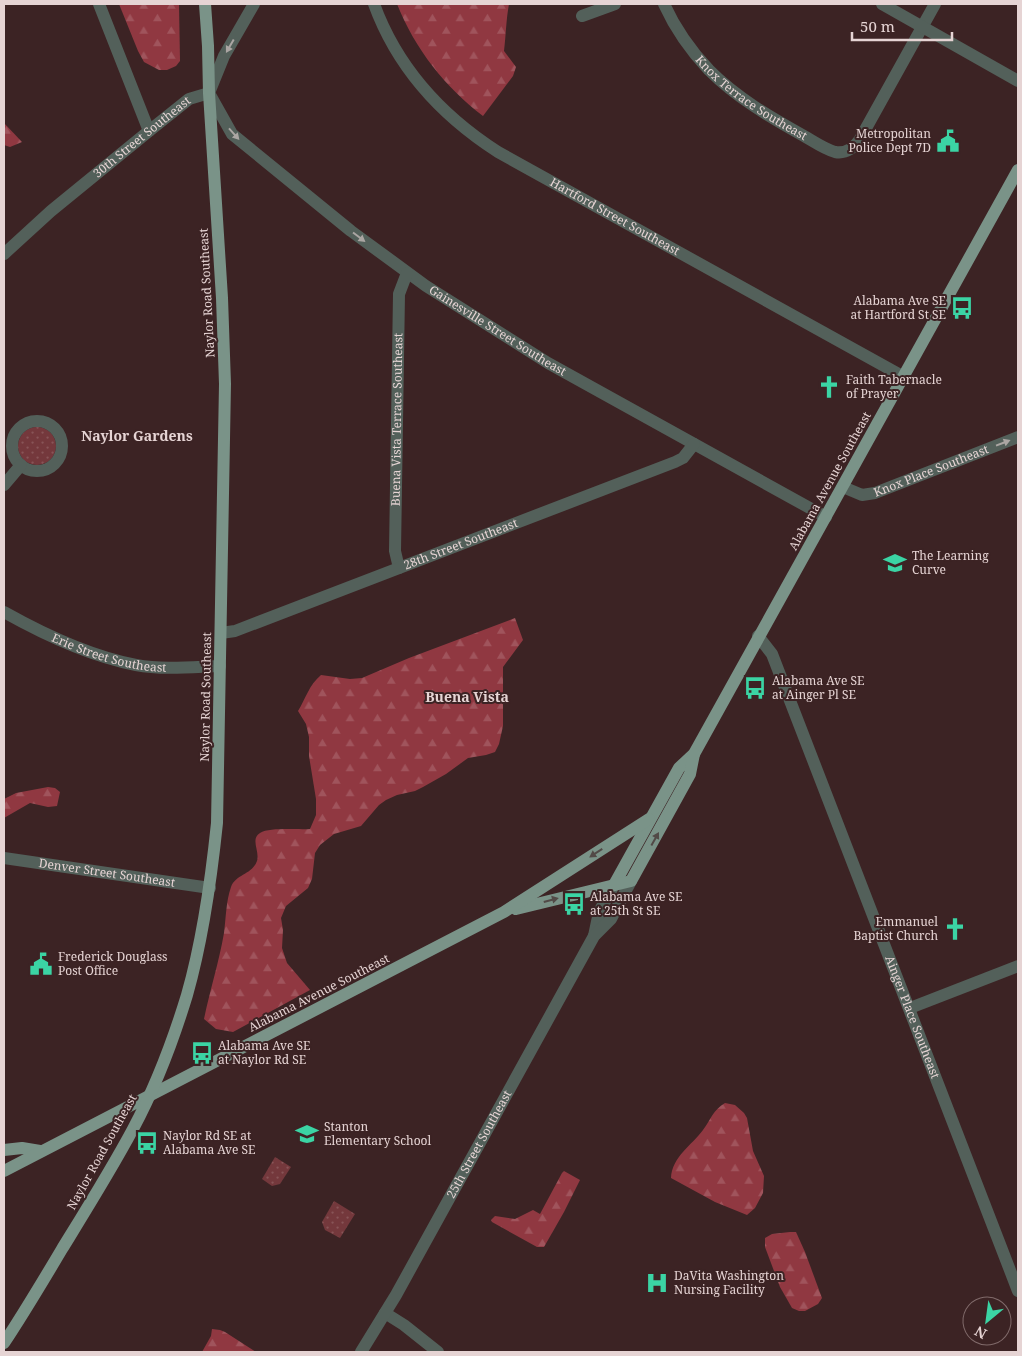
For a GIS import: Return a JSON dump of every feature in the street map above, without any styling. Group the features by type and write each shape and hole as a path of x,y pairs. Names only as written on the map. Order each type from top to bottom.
{"main road":[{"name":"Naylor Road Southeast","path":"4,1343 96,1193 149,1096 187,995 200,942 210,888 216,823 225,402 224,332 205,4"},
{"name":"Alabama Avenue Southeast","path":"504,912 631,881 690,774 694,754 758,636 843,487 1018,170"},
{"name":"Alabama Avenue Southeast","path":"614,885 679,768 694,754"},
{"name":"Alabama Avenue Southeast","path":"4,1171 504,912 652,817"},
{"path":"4,1150 22,1148 40,1151"}],"street":[{"path":"99,4 149,131"},
{"path":"209,92 224,56 254,4"},
{"name":"Hartford Street Southeast","path":"374,4 393,45 412,74 445,111 478,140 904,377"},
{"path":"582,16 615,4"},
{"name":"Knox Terrace Southeast","path":"664,4 680,33 722,83 750,104 779,122 835,152 851,149 860,139 922,26"},
{"path":"882,4 1018,81"},
{"path":"922,26 935,4"},
{"name":"30th Street Southeast","path":"4,254 51,211 189,99 209,92"},
{"name":"Gainesville Street Southeast","path":"209,92 232,134 407,273 540,359 826,517"},
{"name":"Buena Vista Terrace Southeast","path":"399,568 395,551 399,294 407,273"},
{"name":"Knox Place Southeast","path":"843,487 862,494 875,493 1018,437"},
{"name":"28th Street Southeast","path":"221,632 235,631 675,462 683,458 694,444"},
{"path":"4,485 21,465"},
{"name":"Erie Street Southeast","path":"4,612 34,629 89,652 136,665 173,668 220,666"},
{"name":"Ainger Place Southeast","path":"758,636 772,654 1018,1291"},
{"name":"Denver Street Southeast","path":"4,858 210,888"},
{"name":"25th Street Southeast","path":"361,1352 385,1313 594,936 611,919 631,881"},
{"name":"25th Street Southeast","path":"594,936 599,912 614,885"},
{"path":"910,1008 1018,966"},
{"path":"385,1313 404,1325 438,1352"}],"shaded area":[{"path":"37,427 50,433 56,446 50,459 37,465 24,459 18,446 24,433"},
{"path":"275,1157 291,1167 280,1184 272,1186 262,1179"},
{"path":"334,1201 355,1214 340,1238 325,1230 322,1222"}],"green space":[{"path":"119,4 179,4 180,61 176,66 167,70 159,70 144,62"},
{"path":"397,4 509,4 504,51 516,67 513,76 483,116 456,93 432,66 404,21"},
{"path":"4,123 22,142 10,147 4,145"},
{"path":"515,618 523,640 503,667 503,726 495,752 468,758 446,774 423,787 386,800 379,805 361,826 334,834 320,845 315,853 312,879 308,888 286,906 281,918 283,930 282,948 287,963 310,990 233,1032 216,1029 204,1019 222,944 231,887 236,879 255,866 258,857 255,842 260,833 277,829 310,829 316,815 316,799 309,756 309,737 306,724 298,711 313,683 321,675 350,679 362,678"},
{"path":"48,787 55,788 60,792 57,806 48,807 30,803 4,818 4,799 16,793"},
{"path":"725,1103 735,1105 747,1118 753,1151 764,1176 763,1193 755,1208 747,1215 715,1202 671,1178 675,1164 683,1152 699,1136 715,1112"},
{"path":"564,1171 580,1180 544,1247 537,1247 492,1222 491,1220 495,1216 515,1219 533,1210 540,1214"},
{"path":"796,1232 822,1298 818,1304 805,1311 792,1308 780,1287 765,1247 765,1238 772,1234"},
{"path":"212,1329 225,1332 256,1352 202,1352 211,1336"}],"place":[{"name":"Metropolitan Police Dept 7D","path":"948,141"},
{"name":"Alabama Ave SE at Hartford St SE","path":"962,308"},
{"name":"Faith Tabernacle of Prayer","path":"829,387"},
{"name":"The Learning Curve","path":"895,563"},
{"name":"Alabama Ave SE at Ainger Pl SE","path":"755,688"},
{"name":"Alabama Ave SE at 25th St SE","path":"574,904"},
{"name":"Emmanuel Baptist Church","path":"955,929"},
{"name":"Frederick Douglass Post Office","path":"41,964"},
{"name":"Alabama Ave SE at Naylor Rd SE","path":"202,1053"},
{"name":"Stanton Elementary School","path":"307,1134"},
{"name":"Naylor Rd SE at Alabama Ave SE","path":"147,1143"},
{"name":"DaVita Washington Nursing Facility","path":"657,1283"}],"district":[{"name":"Naylor Gardens","path":"137,436"},
{"name":"Buena Vista","path":"467,697"}]}
